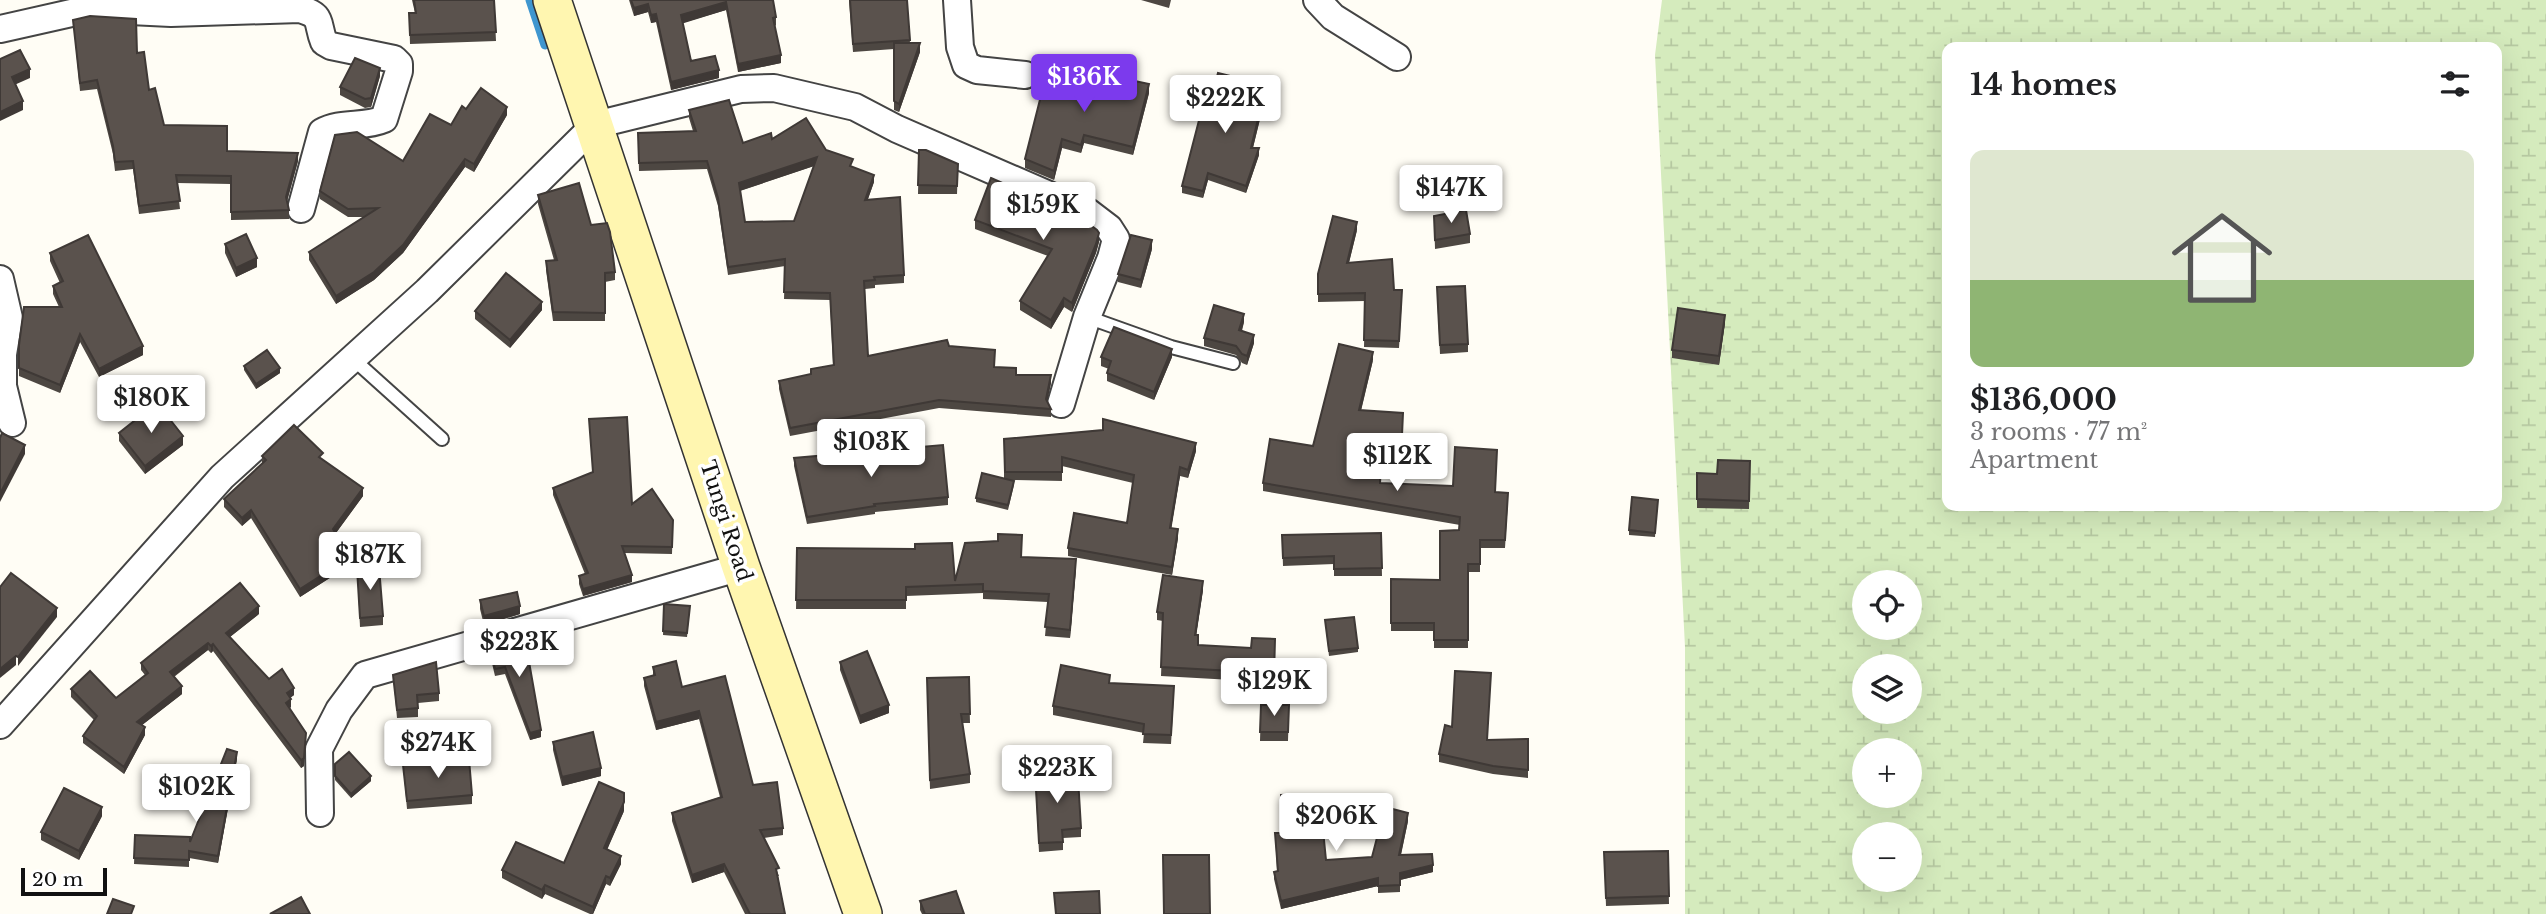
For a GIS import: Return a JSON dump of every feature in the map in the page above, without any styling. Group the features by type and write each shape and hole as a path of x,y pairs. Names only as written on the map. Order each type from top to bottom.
{"main road":[{"name":"Tungi Road","path":"552,0 741,567 863,914"}],"street":[{"path":"957,0 960,47 967,65 977,70 1025,75"},
{"path":"1317,0 1334,17 1397,57"},
{"path":"0,29 89,9 124,5 171,13 300,9 311,12 319,19 324,42 331,46 394,59 399,64 399,71 384,119 374,123 331,126 322,132 301,209"},
{"path":"0,725 222,477 427,291 595,125 741,89 774,88 855,107 897,129 1088,212 1109,228 1116,239 1087,317 1061,404"},
{"path":"0,279 9,318 3,354 3,386 12,423"},
{"path":"320,813 318,749 339,710 365,675 741,567"}],"lane":[{"path":"1087,317 1171,346 1233,363"},
{"path":"352,358 442,439"}],"green space":[{"path":"1662,0 2546,0 2546,914 1685,914 1685,647 1655,55"}],"building":[{"path":"414,0 494,0 496,32 410,35 409,13 416,13"},
{"path":"631,0 773,0 776,17 773,18 781,55 738,64 726,2 681,15 691,61 715,56 719,70 671,82 656,14 651,15 648,4 634,8"},
{"path":"850,0 907,0 910,40 853,44"},
{"path":"90,16 136,19 137,53 144,52 149,90 155,88 164,125 227,126 227,151 298,153 286,197 289,210 231,212 231,176 176,175 180,201 139,206 133,161 115,162 97,80 80,83 73,20"},
{"path":"894,43 920,43 899,104 894,101"},
{"path":"20,50 30,69 12,77 23,101 0,112 0,59"},
{"path":"355,58 380,68 371,98 365,99 340,87"},
{"path":"1048,68 1110,84 1111,76 1149,84 1133,147 1084,135 1081,145 1062,139 1054,171 1025,159"},
{"path":"1218,73 1259,83 1252,109 1260,111 1251,148 1259,148 1246,186 1208,173 1203,191 1182,186 1204,101 1210,103"},
{"path":"481,88 507,107 474,164 465,159 403,245 374,272 336,296 309,252 378,208 348,209 320,191 335,135 357,132 403,161 430,114 451,125 462,106 466,109"},
{"path":"729,100 743,143 771,133 772,139 806,118 826,150 853,159 850,166 874,175 865,200 900,197 904,275 874,277 875,280 864,281 868,356 947,340 949,346 995,350 994,367 1016,368 1016,375 1051,375 1046,399 1051,409 939,400 790,428 779,381 811,374 811,369 834,365 830,293 784,292 785,259 728,267 718,198 707,161 639,163 638,133 696,131 689,110","holes":["817,157 794,221 745,222 739,183"]},
{"path":"919,150 926,150 958,164 957,186 918,185"},
{"path":"991,178 1080,217 1099,233 1072,303 1064,298 1051,320 1020,301 1052,249 975,220"},
{"path":"579,183 591,225 607,223 610,232 615,272 605,273 605,313 553,312 546,261 557,260 538,195"},
{"path":"1466,210 1470,234 1435,240 1434,216"},
{"path":"1333,216 1357,222 1347,263 1392,259 1394,290 1402,290 1399,341 1364,340 1365,293 1318,294 1318,274"},
{"path":"246,234 257,258 236,268 225,244"},
{"path":"88,235 143,346 99,369 80,334 60,385 19,368 24,307 62,307 53,286 63,281 50,253"},
{"path":"1131,235 1152,240 1141,280 1118,274"},
{"path":"506,273 542,302 510,340 475,311"},
{"path":"1465,286 1468,344 1440,345 1437,287"},
{"path":"1214,305 1244,314 1239,330 1254,335 1247,356 1236,346 1204,338"},
{"path":"1678,308 1725,315 1719,356 1672,350"},
{"path":"1114,327 1172,349 1154,392 1107,373 1111,361 1101,357"},
{"path":"1339,344 1373,352 1359,410 1403,413 1402,435 1382,434 1380,483 1453,486 1455,447 1497,450 1495,492 1508,493 1505,540 1480,540 1480,564 1468,564 1468,640 1434,640 1434,623 1391,623 1391,579 1440,580 1440,531 1459,530 1460,517 1263,483 1270,439 1313,446"},
{"path":"267,350 280,368 256,384 244,366"},
{"path":"157,403 183,436 145,466 119,433"},
{"path":"627,417 632,504 652,489 673,520 672,547 622,546 632,575 583,589 579,576 588,573 553,488 593,472 589,419"},
{"path":"1103,419 1196,443 1188,470 1180,467 1170,528 1178,529 1172,567 1068,548 1074,513 1127,523 1134,475 1062,457 1062,472 1005,472 1004,439 1103,430"},
{"path":"294,425 323,453 319,457 363,488 333,529 350,557 300,589 251,510 242,518 224,499 266,460 262,456"},
{"path":"2,433 25,445 0,494 0,438"},
{"path":"943,445 948,497 874,504 875,506 807,517 794,458"},
{"path":"1718,460 1750,461 1749,501 1697,499 1697,473 1717,474"},
{"path":"982,473 1014,481 1008,505 976,498"},
{"path":"1632,497 1658,500 1655,533 1629,530"},
{"path":"1381,533 1382,568 1334,569 1334,556 1283,558 1282,535"},
{"path":"998,534 1022,535 1021,557 1076,559 1070,630 1045,627 1049,594 983,591 983,584 906,587 906,600 796,600 797,548 915,549 915,544 952,543 955,581 965,543 998,541"},
{"path":"379,567 383,616 360,618 357,568"},
{"path":"11,573 57,608 18,657 0,669 0,587"},
{"path":"1163,575 1203,581 1195,635 1198,635 1198,645 1251,648 1252,638 1275,639 1274,676 1161,667 1163,613 1157,612"},
{"path":"240,583 259,606 226,633 269,679 282,669 294,688 287,693 291,699 286,703 306,733 304,758 301,760 213,644 211,646 208,643 170,672 182,686 137,722 145,727 124,767 83,736 97,716 71,689 90,671 116,698 148,673 141,663"},
{"path":"517,592 520,606 484,616 480,600"},
{"path":"664,604 690,606 687,633 663,631"},
{"path":"1354,617 1358,648 1329,651 1325,620"},
{"path":"525,639 541,730 530,733 505,667 495,669 490,648"},
{"path":"867,651 889,705 860,716 840,662"},
{"path":"676,661 682,687 725,676 753,785 777,782 783,828 760,830 779,868 776,869 785,914 750,914 724,864 692,875 672,813 722,797 699,711 656,722 644,678 655,675 653,667"},
{"path":"436,662 439,693 417,695 418,708 397,710 393,675"},
{"path":"1061,665 1110,675 1109,683 1174,686 1171,735 1143,734 1144,724 1053,706"},
{"path":"1455,671 1491,673 1487,740 1528,739 1528,770 1493,766 1439,754 1445,725 1452,727"},
{"path":"969,677 970,714 961,714 970,774 930,780 927,678"},
{"path":"1261,705 1289,705 1288,732 1260,732"},
{"path":"593,732 601,768 562,777 553,742"},
{"path":"227,749 237,752 218,856 189,851 189,860 134,858 135,835 190,837 190,842"},
{"path":"349,752 371,776 351,794 335,776 335,764"},
{"path":"469,759 472,795 407,801 403,765"},
{"path":"1064,769 1065,778 1078,778 1081,828 1062,830 1063,842 1039,843 1035,771"},
{"path":"599,782 624,793 624,802 604,848 621,856 610,878 606,876 593,907 545,885 542,890 502,870 516,842 564,863"},
{"path":"64,788 102,807 79,851 41,832"},
{"path":"1315,794 1316,830 1323,830 1326,860 1372,857 1385,807 1408,813 1399,855 1432,854 1433,865 1400,873 1400,885 1378,886 1378,878 1281,901 1274,872 1278,871 1275,833 1282,833 1281,795"},
{"path":"1668,851 1669,896 1606,898 1604,852"},
{"path":"1163,855 1209,855 1210,914 1164,914"},
{"path":"956,891 964,914 925,914 920,901"},
{"path":"1099,891 1100,914 1056,914 1054,893"},
{"path":"301,897 310,914 270,914"},
{"path":"113,899 134,906 131,914 107,914"}],"waterway":[{"path":"530,0 545,45"}]}
